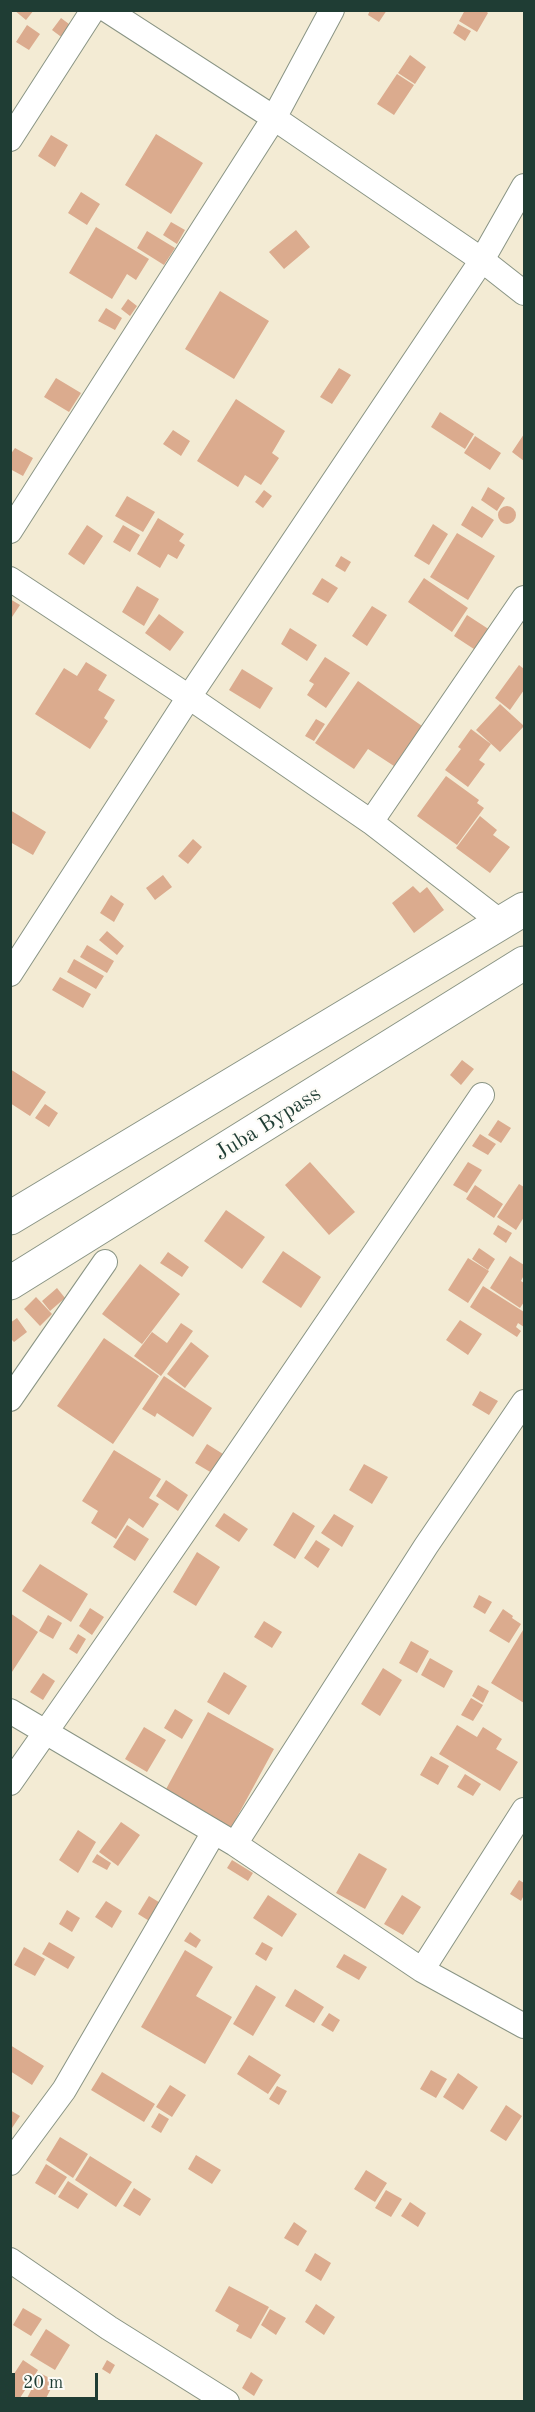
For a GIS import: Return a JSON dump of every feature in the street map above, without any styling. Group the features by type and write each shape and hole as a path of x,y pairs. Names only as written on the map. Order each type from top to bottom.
{"main road":[{"path":"10,1218 513,916"},
{"name":"Juba Bypass","path":"10,1283 525,963"}],"street":[{"path":"10,140 93,10"},
{"path":"107,10 274,118 482,260 525,293"},
{"path":"10,531 274,118 332,10"},
{"path":"10,974 189,697 482,260 525,186"},
{"path":"10,579 513,916"},
{"path":"371,822 525,598"},
{"path":"10,1783 118,1624 212,1492 482,1095"},
{"path":"10,1399 105,1262"},
{"path":"235,1844 426,1546 525,1402"},
{"path":"10,1711 235,1844 422,1970 525,2025"},
{"path":"422,1970 525,1810"},
{"path":"10,2163 64,2090 214,1833"},
{"path":"10,2260 109,2328 226,2402"}],"building":[{"path":"14,10 34,10 26,20"},
{"path":"370,10 387,10 379,22 368,15"},
{"path":"465,10 485,10 488,13 477,32 459,21"},
{"path":"61,18 73,27 64,39 52,30"},
{"path":"458,24 471,31 465,41 453,33"},
{"path":"27,25 40,34 29,50 16,42"},
{"path":"410,55 426,67 415,84 398,73"},
{"path":"397,74 414,85 394,115 377,104"},
{"path":"156,134 203,163 171,214 125,185"},
{"path":"51,135 68,145 55,167 38,156"},
{"path":"81,192 100,204 87,225 68,213"},
{"path":"171,222 185,230 177,244 163,235"},
{"path":"96,227 149,259 136,280 127,274 112,299 69,273"},
{"path":"296,230 310,247 284,269 269,252"},
{"path":"147,231 175,248 164,265 137,248"},
{"path":"220,291 269,321 234,379 185,349"},
{"path":"128,299 137,306 130,316 121,309"},
{"path":"106,308 122,318 115,330 98,321"},
{"path":"339,368 351,375 332,404 320,397"},
{"path":"56,378 81,393 69,412 44,397"},
{"path":"236,399 285,431 272,453 279,458 261,485 245,475 238,487 197,461"},
{"path":"440,412 474,434 465,449 431,427"},
{"path":"173,430 190,441 181,456 163,444"},
{"path":"524,434 524,461 512,452"},
{"path":"475,436 501,453 490,470 464,453"},
{"path":"15,448 33,458 23,476 10,469 10,455"},
{"path":"488,487 505,498 497,511 481,500"},
{"path":"264,490 272,496 263,508 255,502"},
{"path":"127,496 155,512 143,532 115,516"},
{"path":"472,506 494,520 482,538 461,525"},
{"path":"507,506 513,509 516,515 513,521 507,524 501,521 498,515 501,509"},
{"path":"158,518 184,534 179,541 185,545 177,559 168,554 160,568 137,554"},
{"path":"433,524 448,534 429,565 414,556"},
{"path":"87,525 103,536 84,565 68,554"},
{"path":"123,525 140,535 130,552 113,542"},
{"path":"457,533 495,556 468,600 430,577"},
{"path":"341,556 351,562 345,572 335,566"},
{"path":"322,578 338,588 328,603 312,594"},
{"path":"424,578 468,608 452,632 408,602"},
{"path":"137,586 159,599 144,626 122,612"},
{"path":"10,599 20,605 10,620"},
{"path":"372,606 387,615 367,646 352,636"},
{"path":"159,614 184,632 170,651 145,633"},
{"path":"467,615 493,632 480,653 454,636"},
{"path":"290,628 317,645 307,661 281,644"},
{"path":"325,657 350,673 326,708 307,695 314,684 309,681"},
{"path":"86,662 107,675 98,690 115,700 104,718 108,721 90,749 35,714 64,668 77,676"},
{"path":"519,665 524,669 524,690 510,710 495,698"},
{"path":"242,669 273,688 260,709 229,690"},
{"path":"358,681 422,726 394,766 368,749 354,769 315,743"},
{"path":"500,704 524,726 500,752 476,730"},
{"path":"316,719 325,724 314,741 305,736"},
{"path":"471,729 491,744 479,760 485,764 468,787 445,770 461,749 458,747"},
{"path":"446,776 479,800 477,803 484,808 457,845 417,816"},
{"path":"10,810 46,832 33,855 10,842"},
{"path":"480,816 497,830 493,835 510,847 490,873 456,848"},
{"path":"193,839 202,847 188,864 178,856"},
{"path":"163,875 172,887 155,900 146,888"},
{"path":"413,886 420,893 427,887 444,910 414,933 392,903"},
{"path":"111,895 124,904 114,922 100,913"},
{"path":"107,931 124,946 117,955 99,940"},
{"path":"87,945 114,961 107,973 80,957"},
{"path":"74,959 104,976 96,989 67,972"},
{"path":"60,977 91,994 83,1008 52,990"},
{"path":"462,1060 474,1069 461,1085 450,1075"},
{"path":"10,1069 46,1092 30,1116 10,1103"},
{"path":"45,1104 58,1113 49,1127 35,1118"},
{"path":"498,1120 511,1128 501,1143 488,1135"},
{"path":"480,1134 496,1144 488,1155 472,1146"},
{"path":"310,1162 355,1212 329,1235 285,1185"},
{"path":"468,1162 482,1170 467,1193 453,1185"},
{"path":"519,1184 524,1187 524,1217 516,1230 497,1217"},
{"path":"475,1185 503,1204 494,1218 466,1199"},
{"path":"226,1210 265,1237 242,1269 204,1241"},
{"path":"498,1225 512,1233 506,1243 493,1234"},
{"path":"479,1248 495,1259 488,1270 472,1259"},
{"path":"283,1251 321,1277 301,1308 262,1282"},
{"path":"168,1252 189,1267 182,1277 160,1263"},
{"path":"510,1256 524,1265 524,1275 521,1281 524,1283 524,1302 520,1308 490,1288"},
{"path":"468,1258 489,1271 468,1303 448,1290"},
{"path":"140,1264 180,1294 142,1344 102,1314"},
{"path":"483,1286 524,1312 524,1327 518,1323 516,1327 521,1331 517,1337 470,1307"},
{"path":"57,1288 65,1298 50,1311 42,1301"},
{"path":"36,1297 52,1314 40,1326 24,1309"},
{"path":"17,1318 27,1332 14,1342 10,1338 10,1323"},
{"path":"460,1320 482,1334 468,1355 446,1340"},
{"path":"181,1323 193,1331 161,1376 134,1356 152,1332 167,1343"},
{"path":"104,1338 159,1376 113,1444 57,1406"},
{"path":"191,1342 209,1356 185,1388 167,1374"},
{"path":"164,1376 212,1408 193,1437 157,1413 155,1417 142,1409"},
{"path":"480,1391 498,1401 489,1415 472,1405"},
{"path":"207,1444 223,1454 212,1473 195,1463"},
{"path":"114,1450 161,1479 149,1498 159,1504 143,1528 129,1518 116,1539 91,1523 98,1511 82,1501"},
{"path":"364,1464 388,1477 372,1504 349,1490"},
{"path":"166,1480 188,1495 178,1511 156,1496"},
{"path":"293,1512 315,1526 295,1559 273,1545"},
{"path":"224,1513 248,1529 239,1542 215,1526"},
{"path":"334,1514 354,1526 342,1547 321,1533"},
{"path":"127,1525 149,1539 135,1561 113,1547"},
{"path":"316,1540 330,1549 318,1568 304,1558"},
{"path":"197,1552 220,1567 196,1606 173,1592"},
{"path":"40,1564 88,1594 71,1622 22,1591"},
{"path":"479,1595 492,1602 485,1614 473,1607"},
{"path":"90,1608 104,1617 92,1635 79,1626"},
{"path":"503,1609 521,1624 509,1643 489,1631"},
{"path":"10,1613 38,1632 10,1675"},
{"path":"48,1615 62,1623 53,1639 39,1631"},
{"path":"264,1621 282,1632 272,1648 254,1637"},
{"path":"524,1631 524,1703 491,1683"},
{"path":"78,1634 86,1639 77,1654 69,1649"},
{"path":"411,1641 429,1651 417,1673 399,1663"},
{"path":"430,1658 453,1671 444,1688 421,1675"},
{"path":"383,1668 402,1680 380,1716 361,1704"},
{"path":"224,1672 247,1686 229,1715 207,1702"},
{"path":"43,1673 55,1681 43,1700 30,1692"},
{"path":"478,1685 489,1691 483,1703 472,1696"},
{"path":"471,1698 483,1705 473,1721 461,1715"},
{"path":"175,1709 193,1720 182,1739 164,1728"},
{"path":"208,1712 274,1749 231,1828 165,1791"},
{"path":"457,1725 477,1737 483,1727 502,1739 496,1749 518,1762 500,1791 439,1754"},
{"path":"144,1727 166,1740 147,1772 125,1759"},
{"path":"431,1756 449,1766 438,1785 420,1775"},
{"path":"465,1774 481,1784 473,1796 457,1787"},
{"path":"121,1822 140,1835 118,1866 99,1852"},
{"path":"78,1830 96,1842 78,1873 59,1860"},
{"path":"359,1853 387,1869 365,1909 336,1893"},
{"path":"97,1854 111,1863 107,1870 92,1862"},
{"path":"232,1860 253,1873 248,1881 227,1868"},
{"path":"519,1880 524,1883 524,1895 521,1901 510,1894"},
{"path":"268,1895 297,1914 282,1937 253,1918"},
{"path":"402,1895 421,1907 403,1935 384,1924"},
{"path":"149,1896 162,1904 151,1922 138,1914"},
{"path":"106,1901 122,1911 112,1928 95,1917"},
{"path":"67,1910 80,1918 72,1932 59,1924"},
{"path":"190,1932 201,1940 196,1948 184,1941"},
{"path":"49,1942 75,1957 68,1969 42,1954"},
{"path":"262,1942 273,1948 266,1961 255,1954"},
{"path":"24,1947 45,1959 35,1976 14,1965"},
{"path":"185,1950 213,1967 196,1996 232,2017 205,2064 141,2027"},
{"path":"344,1954 367,1967 359,1980 336,1967"},
{"path":"256,1985 276,1997 253,2036 233,2024"},
{"path":"295,1989 324,2007 314,2023 285,2006"},
{"path":"329,2013 340,2020 333,2032 321,2025"},
{"path":"10,2045 44,2066 32,2085 10,2071"},
{"path":"249,2055 281,2075 268,2094 237,2074"},
{"path":"431,2070 447,2079 436,2098 420,2089"},
{"path":"102,2072 155,2104 144,2122 91,2090"},
{"path":"458,2073 478,2087 463,2110 443,2097"},
{"path":"170,2085 186,2095 172,2117 156,2107"},
{"path":"277,2086 287,2091 279,2105 269,2099"},
{"path":"506,2105 522,2116 506,2141 490,2131"},
{"path":"10,2110 20,2116 10,2131"},
{"path":"159,2113 169,2119 161,2133 151,2127"},
{"path":"60,2137 88,2154 73,2178 46,2160"},
{"path":"196,2155 221,2170 212,2184 188,2169"},
{"path":"90,2156 132,2182 116,2207 75,2180"},
{"path":"46,2164 67,2177 55,2195 35,2183"},
{"path":"366,2170 387,2183 375,2202 354,2189"},
{"path":"68,2181 88,2194 78,2209 58,2197"},
{"path":"134,2188 151,2199 140,2216 123,2206"},
{"path":"386,2190 402,2199 391,2217 375,2208"},
{"path":"410,2202 426,2213 418,2227 401,2216"},
{"path":"294,2222 307,2231 298,2246 284,2238"},
{"path":"315,2253 331,2263 321,2281 305,2271"},
{"path":"229,2286 269,2307 251,2339 236,2331 239,2325 215,2311"},
{"path":"316,2304 335,2317 324,2335 305,2322"},
{"path":"23,2308 42,2319 31,2336 13,2325"},
{"path":"270,2309 286,2318 276,2335 261,2325"},
{"path":"46,2329 70,2345 55,2370 30,2355"},
{"path":"23,2360 38,2370 18,2401 10,2397 10,2380"},
{"path":"107,2360 115,2365 110,2374 102,2369"},
{"path":"251,2372 263,2380 254,2396 242,2388"},
{"path":"40,2373 55,2381 44,2402 25,2402"}]}
